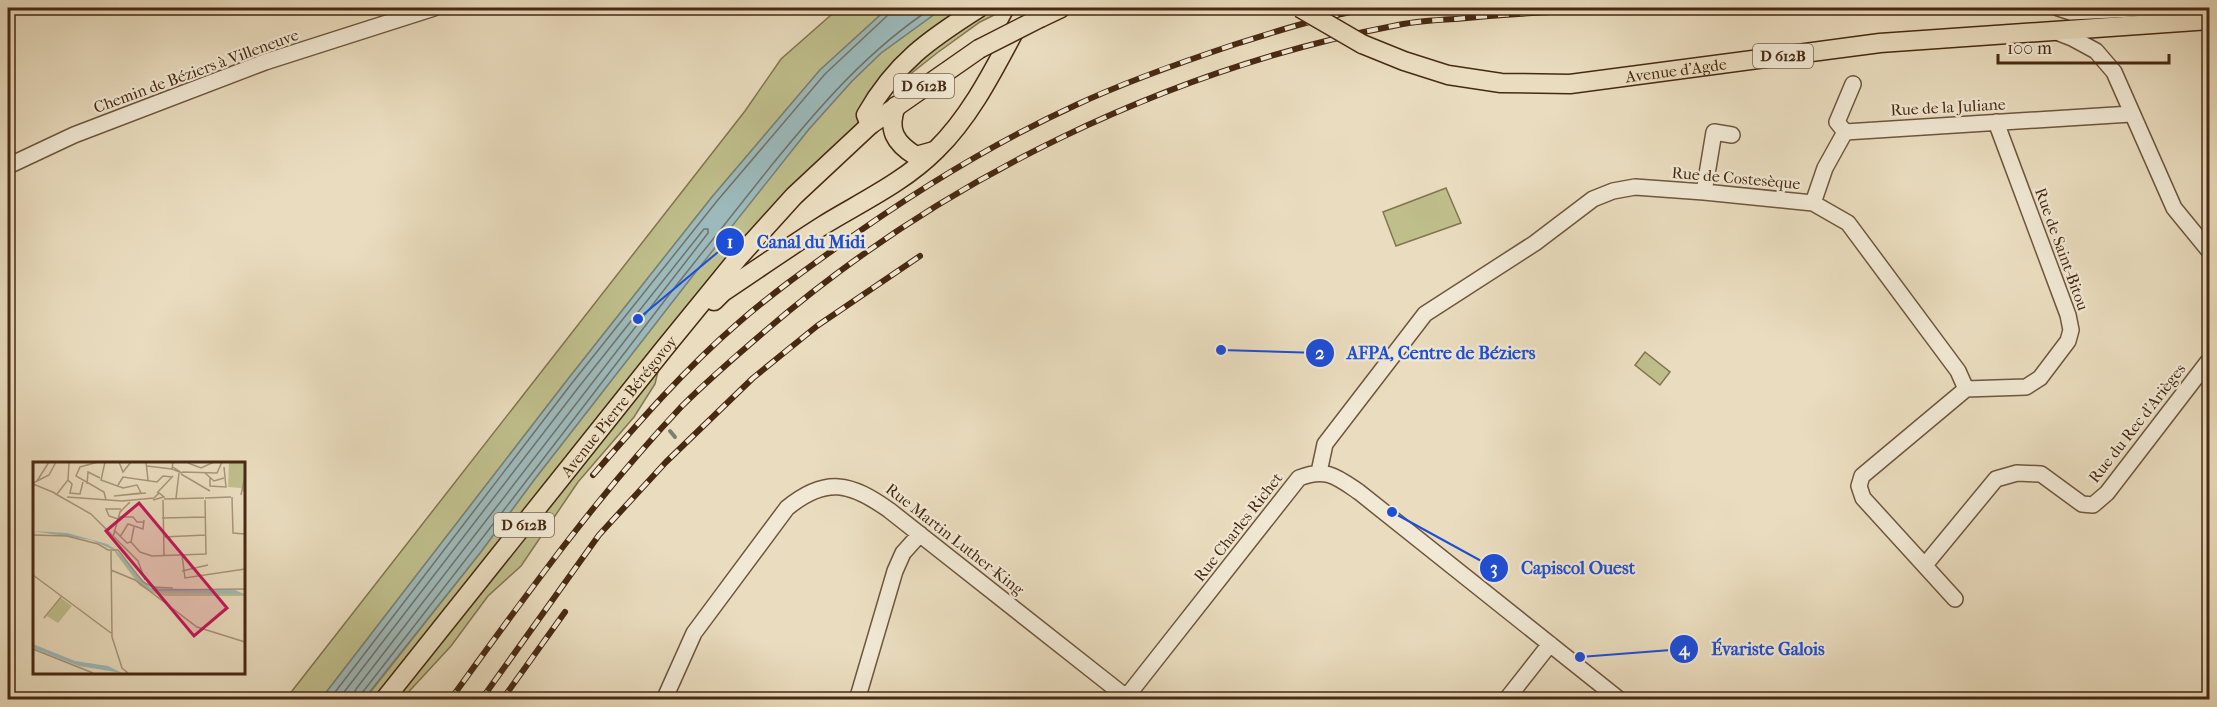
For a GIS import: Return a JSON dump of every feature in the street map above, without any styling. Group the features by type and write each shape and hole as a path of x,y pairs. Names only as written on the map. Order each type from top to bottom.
{"main road":[{"path":"870,125 866,115 876,96 902,64 935,36 979,8"},
{"name":"D 612B","path":"870,125 1033,13 1061,8"},
{"name":"Avenue d'Agde","path":"1300,8 1362,44 1448,75 1501,82 1570,84 1880,43 2210,20"},
{"path":"663,350 723,292 823,226 901,180 936,150 959,123 1033,13"},
{"path":"896,106 892,118 893,132 902,147 916,156 936,150"},
{"name":"Avenue Pierre Bérégovoy","path":"384,699 738,258 794,196 870,125"}],"street":[{"name":"Chemin de Béziers à Villeneuve","path":"8,166 74,135 265,62 434,8"},
{"path":"2058,8 2070,12 2155,8"},
{"path":"2051,30 2096,51 2114,72 2174,208 2210,252"},
{"path":"1813,203 1825,168 1845,132 1837,122 1853,84"},
{"name":"Rue de la Juliane","path":"1845,132 2132,114"},
{"name":"Rue de Saint-Bitou","path":"1966,389 2026,387 2040,378 2068,341 2072,330 1996,122"},
{"path":"1704,192 1714,132 1732,135"},
{"name":"Rue de Costesèque","path":"1320,472 1325,444 1425,314 1535,243 1593,199 1613,191 1635,187 1813,203 1848,223 1958,371 1966,389"},
{"name":"Rue du Rec d'Arièges","path":"1925,565 1996,479 2017,473 2041,474 2082,504 2092,505 2107,494 2210,359"},
{"path":"1955,599 1863,498 1859,486 1862,476 1966,389"},
{"path":"1320,472 1341,480 1359,492 1620,699"},
{"name":"Rue Charles Richet","path":"1125,698 1299,478 1320,472"},
{"name":"Rue Martin Luther-King","path":"664,699 694,633 787,508 802,496 829,487 856,489 889,510 1125,698"},
{"path":"858,699 895,571 903,553 920,534"},
{"path":"1506,699 1550,644"}],"green space":[{"path":"839,8 888,8 820,70 712,197 321,699 285,700 745,111 781,59"},
{"path":"943,8 1008,8 980,22 884,95 663,350 655,384 634,417 578,482 521,566 488,596 451,646 402,699 364,700 738,217 809,129 881,53"},
{"path":"1446,188 1461,223 1396,246 1383,212"},
{"path":"1645,352 1670,372 1660,385 1635,365"}],"water":[{"path":"888,8 943,8 881,53 809,129 364,699 321,699 712,197 820,70"}],"waterway":[{"path":"670,431 675,437"}],"railway":[{"path":"593,475 680,378 749,313 868,225 925,187 1015,135 1095,96 1195,58 1269,34 1320,19 1371,8"},
{"path":"450,700 590,512 650,441 692,396 764,332 833,277 905,226 982,179 1061,138 1143,101 1227,70 1312,45 1420,22 1533,13 1662,8"},
{"path":"481,700 599,535 666,462 753,378 817,326 920,256"},
{"path":"502,700 565,612"}],"place":[{"name":"Canal du Midi","path":"638,319"},
{"name":"AFPA, Centre de Béziers","path":"1221,350"},
{"name":"Capiscol Ouest","path":"1392,512"},
{"name":"Évariste Galois","path":"1580,657"}]}
